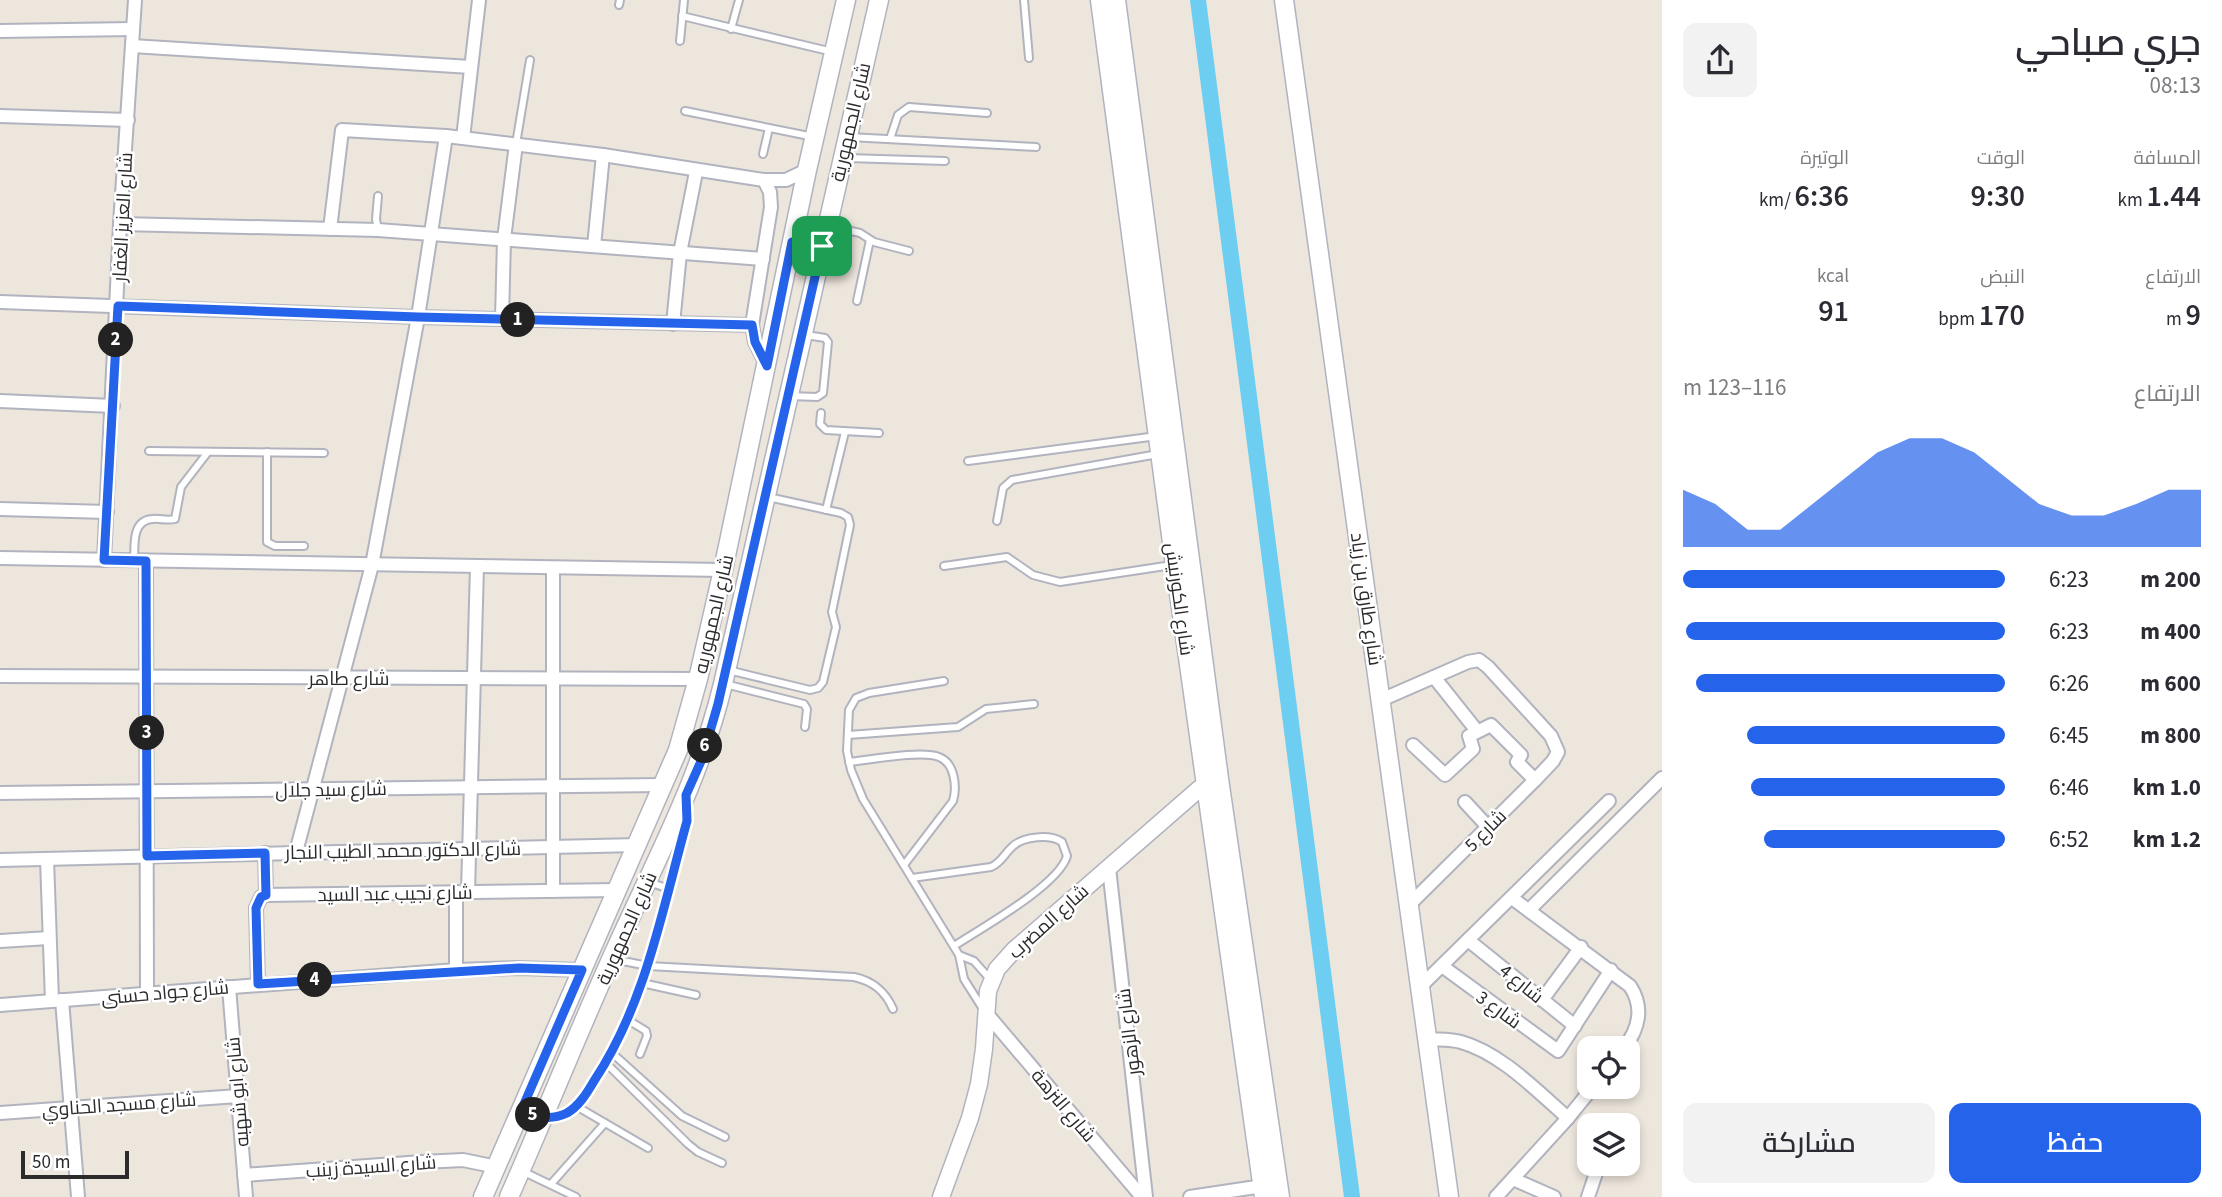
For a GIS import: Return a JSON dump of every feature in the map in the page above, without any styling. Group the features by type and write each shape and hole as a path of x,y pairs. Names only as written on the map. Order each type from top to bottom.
{"main road":[{"name":"شارع الجمهوريه","path":"483,1197 678,750 723,570 807,170 846,0"},
{"name":"شارع الجمهورية","path":"515,1186 612,958 702,759 724,677 879,0"},
{"name":"شارع الكورنيش","path":"1100,0 1175,565 1280,1197"},
{"name":"شارع الكورنيش","path":"1116,0 1263,1191"},
{"name":"شارع طارق بن زياد","path":"1284,0 1449,1197"},
{"path":"792,242 807,247 822,246"},
{"path":"786,274 801,272 814,279"},
{"path":"521,1111 542,1119"}],"street":[{"name":"شارع العزيز الغفار","path":"104,560 120,224 135,0"},
{"path":"463,138 480,0"},
{"path":"0,31 133,29"},
{"path":"132,46 471,67"},
{"path":"0,116 128,120"},
{"path":"330,229 342,130 446,136 516,144 764,180 786,180 807,170"},
{"path":"296,852 372,565 418,317 446,136"},
{"path":"502,319 504,239 516,144"},
{"path":"594,246 603,155"},
{"path":"673,324 680,253 696,172"},
{"path":"764,180 770,192 771,207 752,325 755,342 767,366"},
{"path":"120,224 379,230 763,259"},
{"path":"0,302 418,317 752,325"},
{"path":"0,401 113,406"},
{"path":"0,509 107,512"},
{"path":"0,558 723,570"},
{"path":"140,561 147,677 147,993"},
{"path":"456,970 462,892 469,849 477,566"},
{"path":"553,568 553,891"},
{"name":"شارع 5","path":"1409,905 1535,780 1558,752 1551,736 1483,663 1474,660 1434,677"},
{"name":"شارع طاهر","path":"0,676 698,678"},
{"path":"1381,700 1434,677 1477,731"},
{"path":"1413,745 1445,775 1473,749 1468,737 1489,725 1521,755 1517,762 1535,780"},
{"path":"1529,910 1662,778"},
{"name":"شارع المضرب","path":"991,980 1014,950 1213,782"},
{"name":"شارع سيد جلال","path":"0,793 662,785"},
{"path":"1420,987 1609,801"},
{"path":"1465,802 1488,827"},
{"name":"شارع الدكتور محمد الطيب النجار","path":"0,860 638,845"},
{"path":"258,984 256,908 261,897 266,895 265,853"},
{"path":"47,859 50,938 71,1108 78,1197"},
{"name":"شارع الزهور","path":"1109,868 1144,1197"},
{"name":"شارع نجيب عبد السيد","path":"266,895 618,890"},
{"path":"1512,898 1630,986 1636,995 1638,1020 1632,1036"},
{"path":"0,940 50,938"},
{"name":"شارع 4","path":"1468,940 1575,1026"},
{"path":"1542,1000 1581,947"},
{"name":"شارع 3","path":"1442,966 1556,1051 1561,1049 1575,1026"},
{"name":"شارع جواد حسنى","path":"0,1004 456,970 582,970"},
{"path":"1575,1026 1611,970"},
{"path":"941,1197 970,1118 979,1084 991,980"},
{"name":"شارع ابو شهبه","path":"229,987 246,1197"},
{"name":"شارع النزهة","path":"987,1014 1144,1197"},
{"path":"1427,1039 1454,1040 1476,1048 1511,1068 1568,1118"},
{"name":"شارع مسجد الحناوي","path":"0,1112 237,1096"},
{"path":"1496,1197 1583,1099"},
{"name":"شارع السيدة زينب","path":"244,1175 422,1161 463,1160 497,1167"},
{"path":"1588,1197 1595,1176"},
{"path":"1513,1179 1554,1197"},
{"path":"1190,1197 1263,1191"}],"lane":[{"path":"680,41 684,0"},
{"path":"732,29 738,0"},
{"path":"1024,0 1029,58"},
{"path":"682,16 835,52"},
{"path":"516,144 530,60"},
{"path":"890,139 898,115 909,107 987,113"},
{"path":"685,111 816,138"},
{"path":"763,154 769,128"},
{"path":"846,136 1036,147"},
{"path":"841,158 945,160"},
{"path":"378,196 376,219 379,230"},
{"path":"827,226 864,234 870,240 909,251"},
{"path":"857,301 870,240"},
{"path":"788,396 817,397 823,393 828,342 825,338 801,334"},
{"path":"821,413 820,424 823,429 879,433"},
{"path":"826,510 845,432"},
{"path":"968,461 1159,445"},
{"path":"997,521 1003,488 1012,480 1159,445"},
{"path":"149,452 324,453"},
{"path":"140,561 135,533 139,526 149,519 175,519 181,487 208,452"},
{"path":"267,452 266,539 272,546 304,546"},
{"path":"724,677 810,690 818,688 823,682 836,627 832,612 850,525 845,514 766,496"},
{"path":"289,546 289,564"},
{"path":"944,566 1007,557 1033,575 1060,582 1175,565"},
{"path":"724,677 804,704 807,709 805,727"},
{"path":"944,681 863,694 856,698 849,710 849,762 863,799 954,946 959,955 964,979 987,1014"},
{"path":"848,735 958,727 986,709 1034,704"},
{"path":"849,762 930,755 949,764 956,790 953,801 904,865"},
{"path":"542,1119 568,1113 576,1106 606,1063 628,1020 648,966 687,821 686,795"},
{"path":"912,878 991,867 1002,860 1013,845 1022,841 1049,836 1062,842 1067,856 1060,868 1016,907 954,946"},
{"path":"647,881 669,889"},
{"path":"959,955 974,961 991,980"},
{"path":"612,958 648,966 854,977 864,979 882,990 893,1009"},
{"path":"642,983 696,995"},
{"path":"628,1020 646,1031 647,1036 640,1054"},
{"path":"611,1052 682,1116 725,1137"},
{"path":"606,1063 688,1144 698,1152 722,1163"},
{"path":"576,1106 648,1148"},
{"path":"551,1184 605,1123"},
{"path":"515,1186 551,1184 576,1197"}],"waterway":[{"path":"1198,0 1352,1197"}],"route":[{"path":"792,242 807,247 822,246 723,684 702,759 686,795 687,821 652,954 628,1020 606,1063 582,1100 568,1113 555,1117 542,1119 521,1111 582,970 456,970 258,984 256,908 257,902 266,895 265,853 147,856 146,561 104,560 118,306 752,325 755,342 767,366 792,242"}]}
